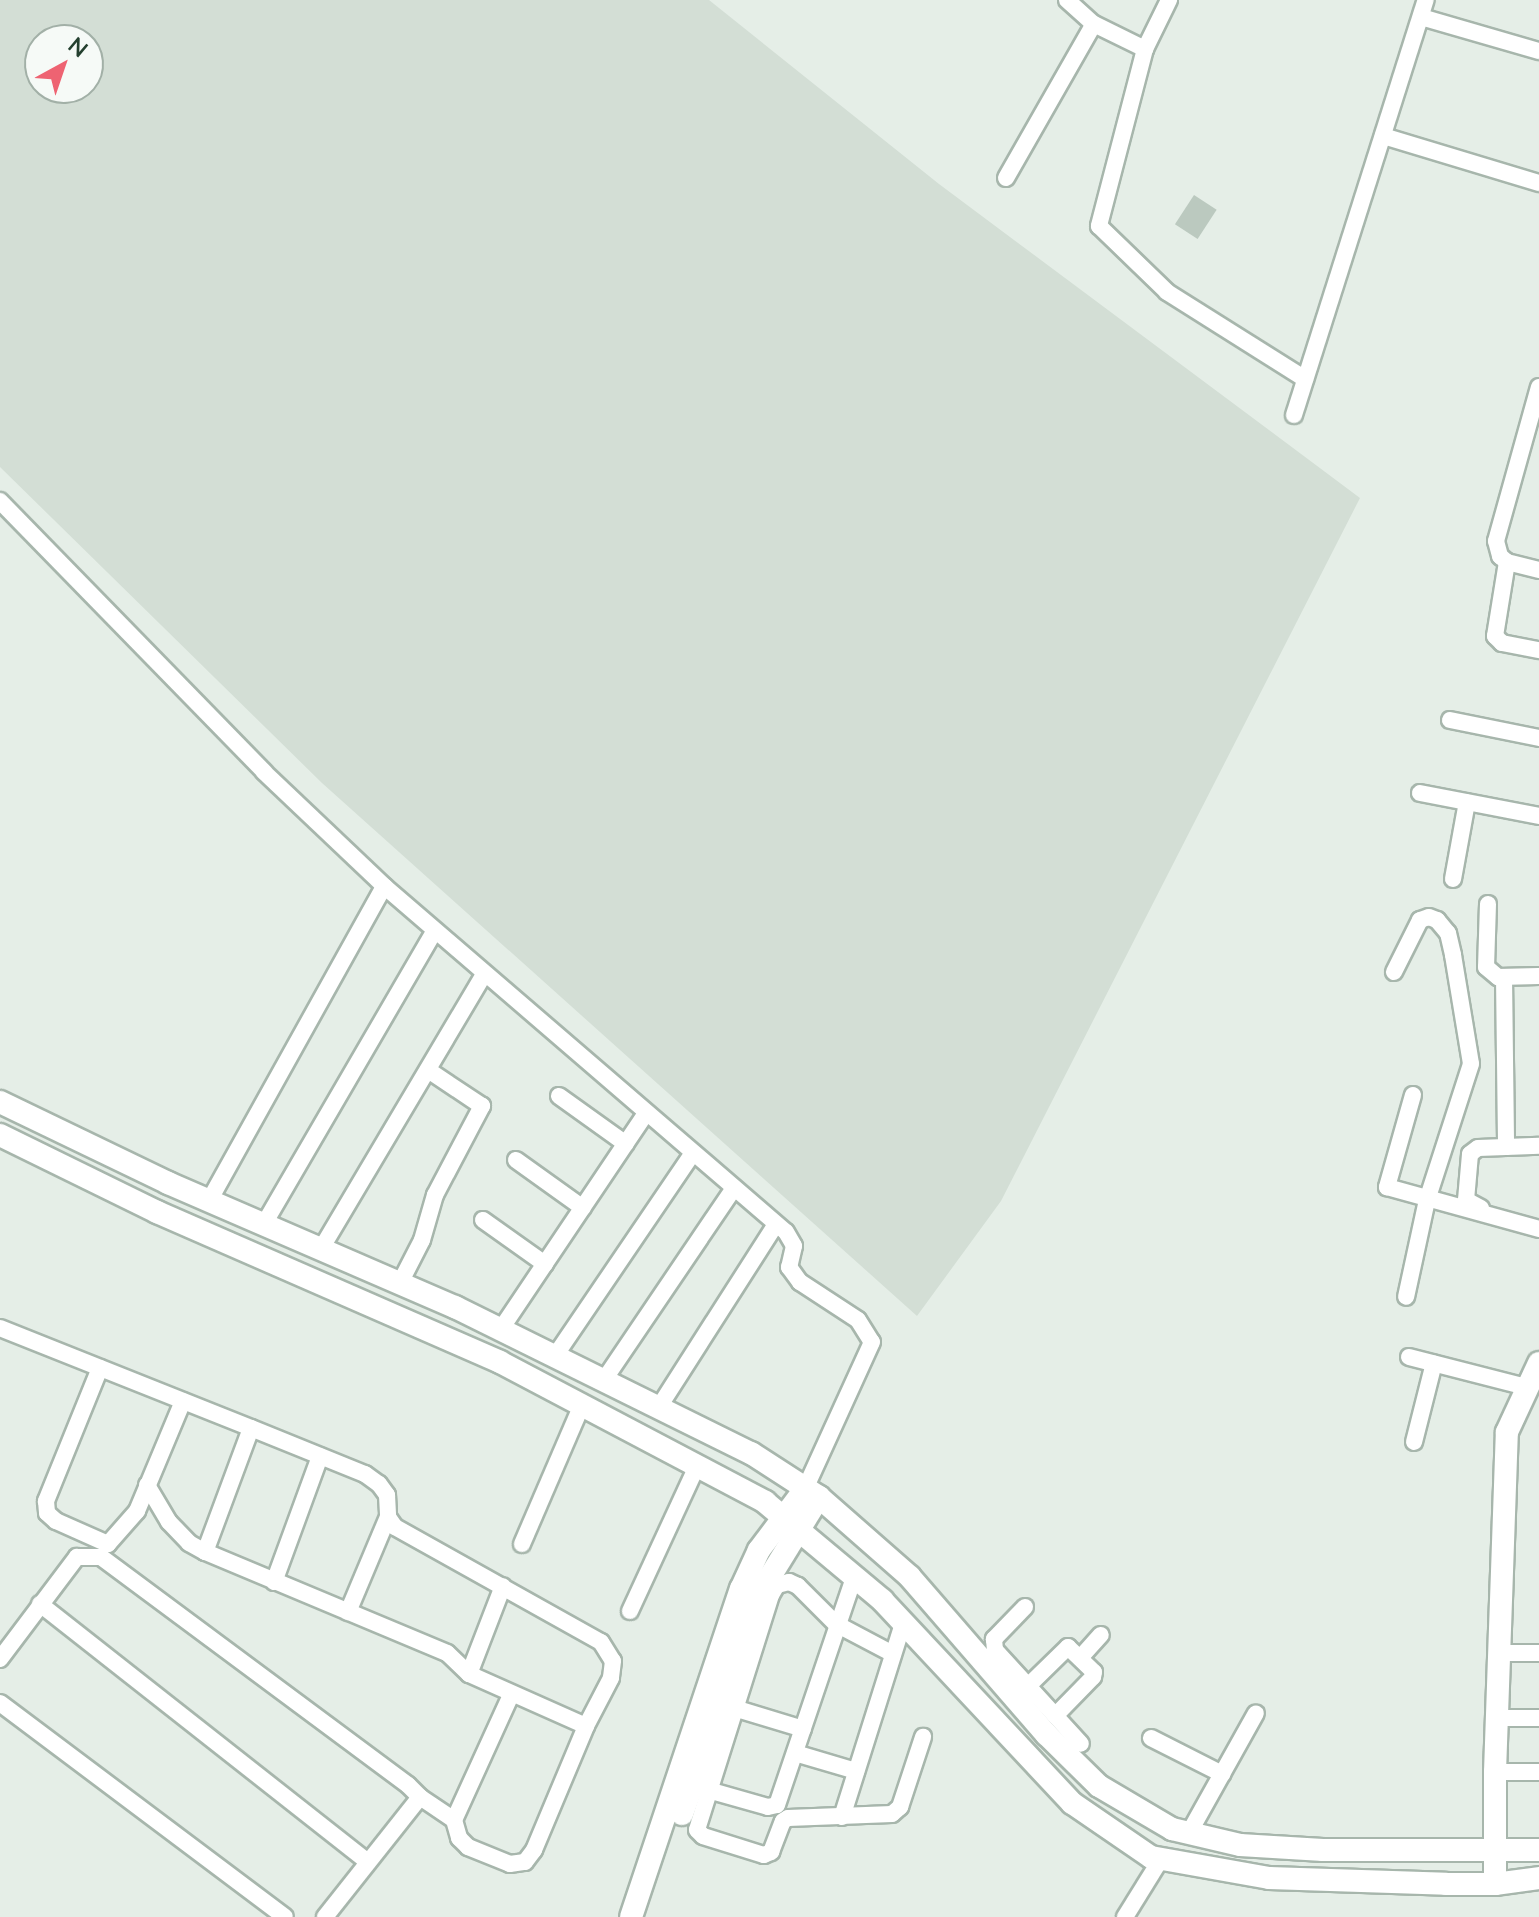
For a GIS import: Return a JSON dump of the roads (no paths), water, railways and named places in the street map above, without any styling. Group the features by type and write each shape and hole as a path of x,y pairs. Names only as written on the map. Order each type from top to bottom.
{"street":[{"path":"1067,0 1094,24 1145,49"},
{"path":"1169,0 1145,49 1099,226 1167,292 1305,379"},
{"path":"1294,415 1426,0"},
{"path":"1421,17 1539,51"},
{"path":"1006,178 1094,24"},
{"path":"1383,136 1539,183"},
{"path":"1539,387 1496,541 1500,556 1507,562 1539,570"},
{"path":"0,501 264,772 384,886 776,1224 794,1246 789,1267 800,1282 858,1320 872,1342 812,1493 790,1524 763,1588 731,1671 647,1917"},
{"path":"1507,562 1495,636 1502,643 1539,650"},
{"path":"1450,720 1539,738"},
{"path":"1420,793 1539,816"},
{"path":"1453,879 1467,802"},
{"path":"209,1201 384,886"},
{"path":"1488,904 1486,967 1490,973 1504,977 1539,976"},
{"path":"1394,972 1420,920 1429,917 1437,920 1448,933 1471,1064 1427,1200 1406,1297"},
{"path":"264,1224 434,932"},
{"path":"321,1249 484,975"},
{"path":"1504,977 1506,1147"},
{"path":"400,1283 422,1240 441,1183 482,1106 428,1070"},
{"path":"1413,1095 1386,1183 1394,1192 1539,1229"},
{"path":"559,1096 626,1144"},
{"path":"0,1102 209,1201 501,1329 751,1453 812,1493 910,1577 1033,1705 1099,1786 1172,1829 1240,1845 1323,1850 1534,1850 1537,1882 1495,1884 1269,1878 1151,1857 1072,1803 903,1623 765,1502 500,1362 157,1212 0,1135"},
{"path":"501,1329 646,1113"},
{"path":"1504,1213 1473,1206 1466,1200 1470,1154 1478,1148 1539,1146"},
{"path":"555,1356 693,1153"},
{"path":"516,1160 583,1208"},
{"path":"604,1380 734,1188"},
{"path":"483,1220 545,1264"},
{"path":"659,1407 776,1224"},
{"path":"0,1328 365,1474 379,1484 387,1495 388,1517 348,1612"},
{"path":"1409,1357 1527,1387"},
{"path":"1414,1442 1434,1363"},
{"path":"1495,1884 1495,1772 1507,1432 1539,1363"},
{"path":"100,1368 46,1501 47,1513 104,1550 420,1797 454,1820"},
{"path":"0,1659 77,1557 104,1550 137,1511 183,1401"},
{"path":"522,1544 582,1405"},
{"path":"205,1552 251,1428"},
{"path":"274,1582 320,1456"},
{"path":"630,1611 697,1466"},
{"path":"147,1485 169,1522 189,1543 205,1552 447,1653 469,1674 586,1726"},
{"path":"388,1517 395,1527 583,1629 601,1642 613,1661 611,1678 586,1726 534,1850 525,1862 510,1864 468,1847 459,1838 454,1820 511,1695"},
{"path":"631,1917 741,1589 759,1550 790,1524"},
{"path":"708,1790 768,1807 777,1805 854,1577"},
{"path":"893,1654 836,1624 798,1586 789,1582 777,1585 734,1708 697,1830 703,1836 764,1855 771,1852 783,1821 788,1818 896,1812 923,1737"},
{"path":"469,1674 503,1586"},
{"path":"40,1604 368,1862"},
{"path":"1025,1607 994,1639 993,1646 1028,1686 1033,1705 1055,1716 1081,1744"},
{"path":"842,1817 903,1623"},
{"path":"1080,1658 1101,1635"},
{"path":"1028,1686 1065,1648 1080,1658 1095,1675 1055,1716"},
{"path":"1499,1653 1539,1653"},
{"path":"0,1703 285,1917"},
{"path":"734,1708 803,1729"},
{"path":"1189,1833 1256,1713"},
{"path":"1497,1718 1539,1718"},
{"path":"1151,1738 1222,1774"},
{"path":"795,1753 856,1771"},
{"path":"1495,1772 1539,1772"},
{"path":"325,1917 420,1797"},
{"path":"1125,1917 1161,1859"}]}
